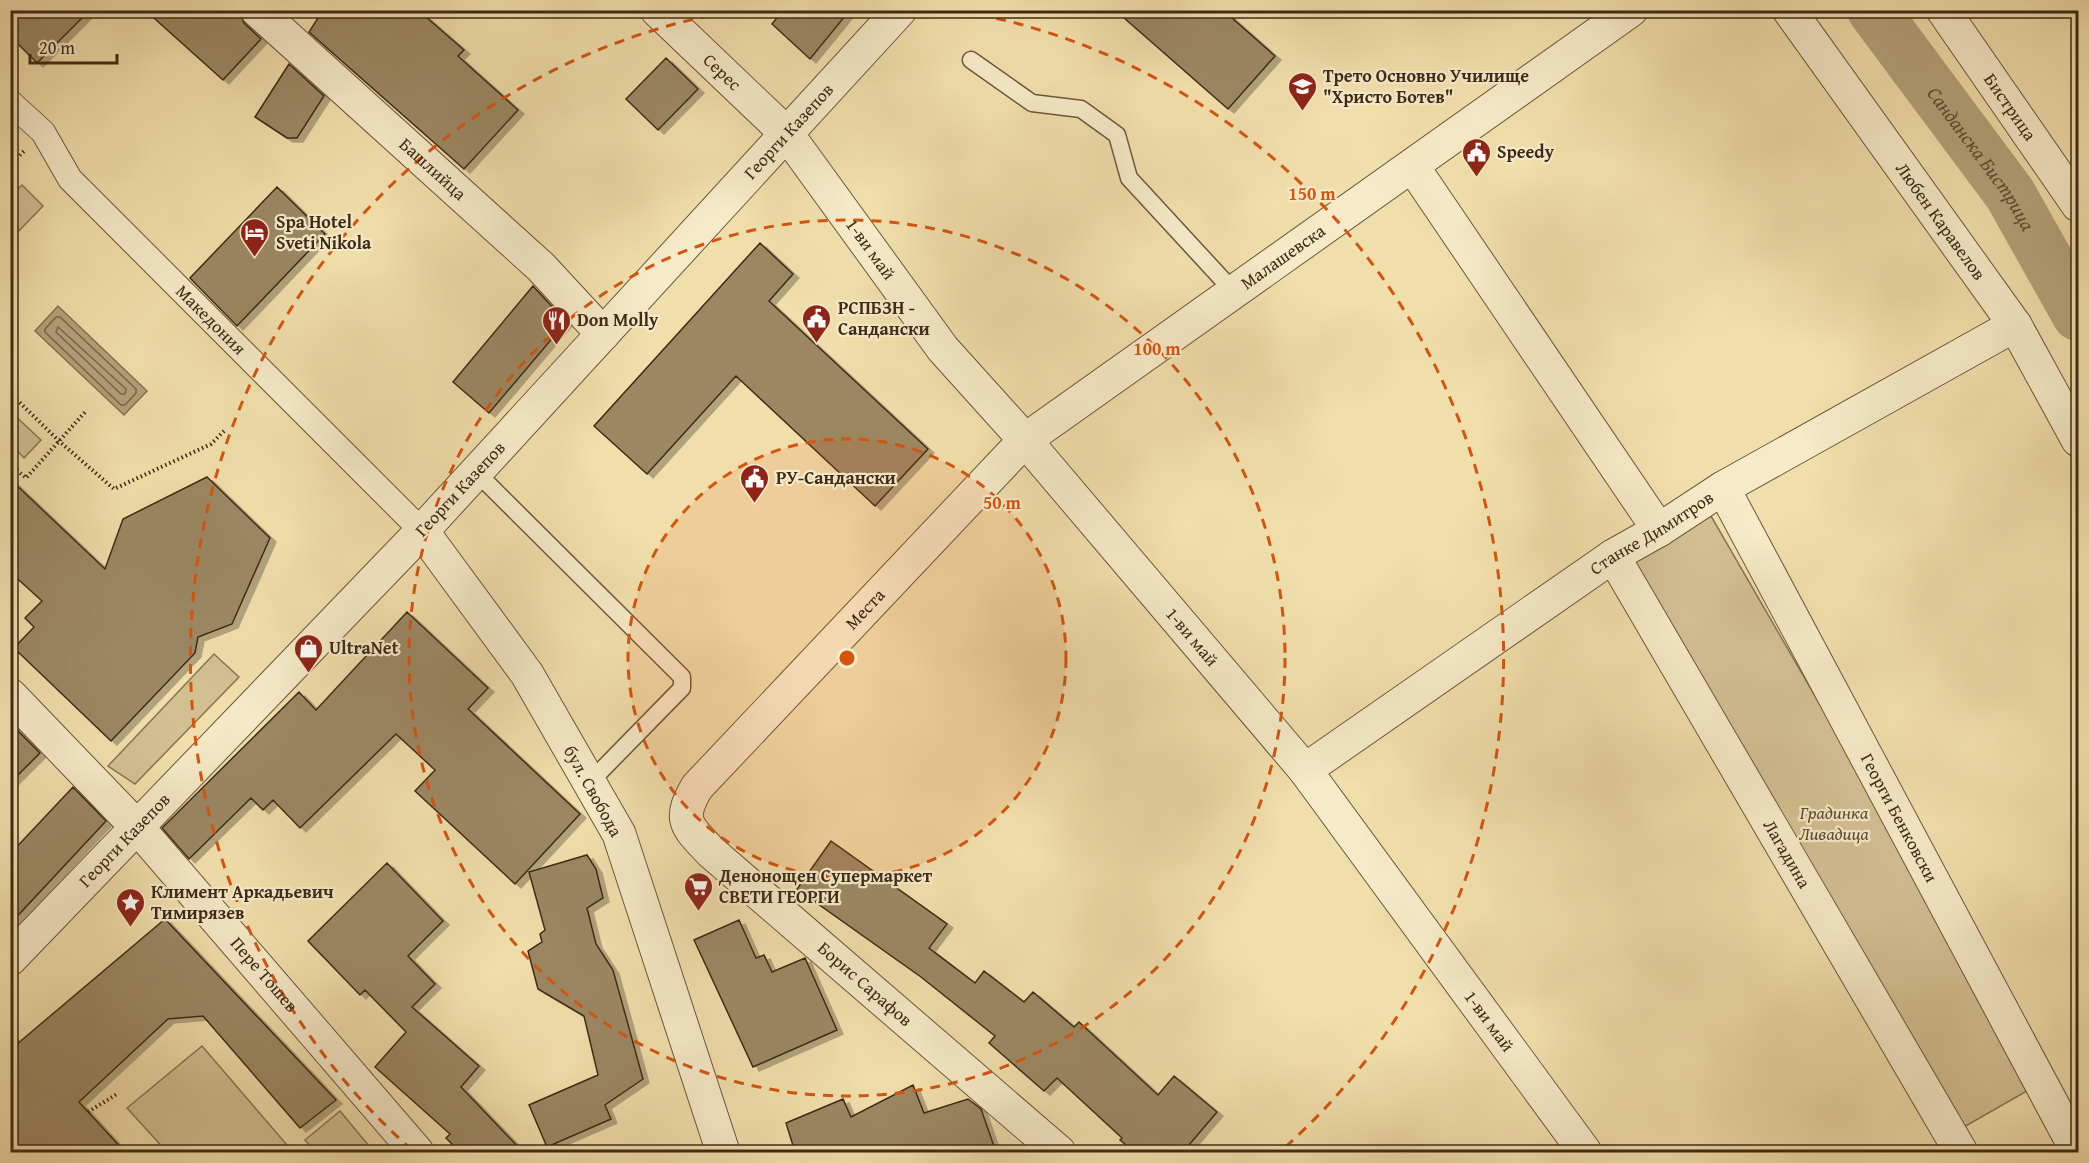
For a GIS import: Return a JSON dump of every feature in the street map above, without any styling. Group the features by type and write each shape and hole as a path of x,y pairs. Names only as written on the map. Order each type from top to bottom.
{"street":[{"name":"Башлийца","path":"257,10 541,267 603,334"},
{"name":"Серес","path":"657,10 787,134"},
{"name":"Георги Казепов","path":"10,959 422,531 900,10"},
{"name":"Малашевска","path":"1025,441 1235,294 1631,10"},
{"name":"Любен Каравелов","path":"1789,10 2015,325 2079,440"},
{"name":"Бистрица","path":"1943,10 2079,205"},
{"name":"Македония","path":"10,102 43,132 70,178 422,531"},
{"name":"1-ви май","path":"787,134 944,350 1025,441 1305,770 1585,1152"},
{"path":"1413,167 1659,530"},
{"name":"Станке Димитров","path":"1305,770 1613,556 1659,530 1723,488 2015,325"},
{"name":"Места","path":"685,807 697,788 1025,441"},
{"name":"Георги Бенковски","path":"1723,488 2073,1148"},
{"name":"бул. Свобода","path":"422,531 527,674 619,834 723,1152"},
{"name":"Лагадина","path":"1613,556 1961,1152"},
{"name":"Пере Тошев","path":"10,695 138,828 417,1152"},
{"name":"Борис Сарафов","path":"685,807 688,827 711,852 1059,1152"}],"lane":[{"path":"971,60 1032,103 1081,109 1117,135 1129,177 1235,294"},
{"path":"476,472 682,677 682,688 589,783"}],"path":[{"path":"10,393 59,441 114,489 211,444 224,431"},
{"path":"10,464 26,478 86,411"},
{"path":"10,1035 19,1043"},
{"path":"88,1112 117,1094"}],"green space":[{"path":"22,185 43,206 11,239 11,196"},
{"path":"10,411 41,440 24,458 11,444"},
{"name":"Градинка Ливадица","path":"1711,516 2039,1084 1957,1131 1629,564"},
{"path":"214,654 239,677 135,784 108,766"},
{"path":"202,1046 293,1152 167,1152 127,1108"},
{"path":"340,1111 374,1152 316,1152 305,1140"}],"water":[{"path":"58,306 147,391 124,415 35,331"}],"building":[{"path":"10,10 90,10 37,63 10,36"},
{"path":"145,10 239,10 244,23 261,39 223,80"},
{"path":"323,10 418,10 464,50 458,56 518,110 464,169 309,32"},
{"path":"783,10 850,10 810,59 772,24"},
{"path":"1115,10 1223,10 1275,56 1228,109"},
{"path":"666,58 698,89 658,130 626,99"},
{"path":"289,64 324,96 297,138 287,138 255,117"},
{"name":"Spa Hotel Sveti Nikola","path":"277,187 325,234 237,326 190,278"},
{"path":"760,243 793,274 769,301 928,449 875,506 736,376 647,474 594,426"},
{"path":"533,286 566,322 489,413 453,382"},
{"path":"207,477 270,538 232,624 198,637 195,653 111,741 14,648 34,627 25,618 42,601 10,572 10,479 105,569 123,519"},
{"path":"407,612 488,688 468,709 580,814 515,884 415,791 435,770 396,734 300,828 273,800 263,810 251,798 189,859 162,828 299,692 316,710"},
{"path":"10,723 40,753 10,783"},
{"path":"73,787 106,821 10,924 10,854"},
{"path":"831,841 947,924 929,948 975,983 984,971 1024,1002 1033,992 1074,1027 1079,1022 1158,1095 1174,1076 1217,1112 1183,1152 1134,1152 1057,1078 1044,1091 989,1043 995,1036 921,977 797,889"},
{"path":"587,855 596,869 603,898 587,908 596,944 613,970 643,1079 605,1105 611,1119 547,1147 529,1105 598,1075 584,1016 538,989 528,951 542,942 540,934 545,930 529,872"},
{"path":"387,863 443,921 408,956 435,984 412,1007 479,1066 461,1087 523,1152 460,1152 446,1138 450,1134 375,1067 406,1032 365,990 360,995 308,941"},
{"path":"165,919 336,1100 300,1128 203,1016 168,1019 79,1102 125,1152 10,1152 10,1050"},
{"path":"739,920 756,958 764,955 772,972 805,958 837,1030 753,1067 694,940"},
{"path":"913,1085 924,1113 968,1099 981,1109 996,1152 795,1152 786,1123 843,1099 851,1117"}],"waterway":[{"name":"Санданска Бистрица","path":"1873,10 2010,194 2078,315"}],"place":[{"name":"Трето Основно Училище \"Христо Ботев\"","path":"1302,112"},
{"name":"Speedy","path":"1476,178"},
{"name":"Spa Hotel Sveti Nikola","path":"255,258"},
{"name":"РСПБЗН - Сандански","path":"817,344"},
{"name":"Don Molly","path":"556,346"},
{"name":"РУ-Сандански","path":"755,504"},
{"name":"UltraNet","path":"308,674"},
{"name":"Денонощен Супермаркет СВЕТИ ГЕОРГИ","path":"698,912"},
{"name":"Климент Аркадьевич Тимирязев","path":"130,928"}]}
